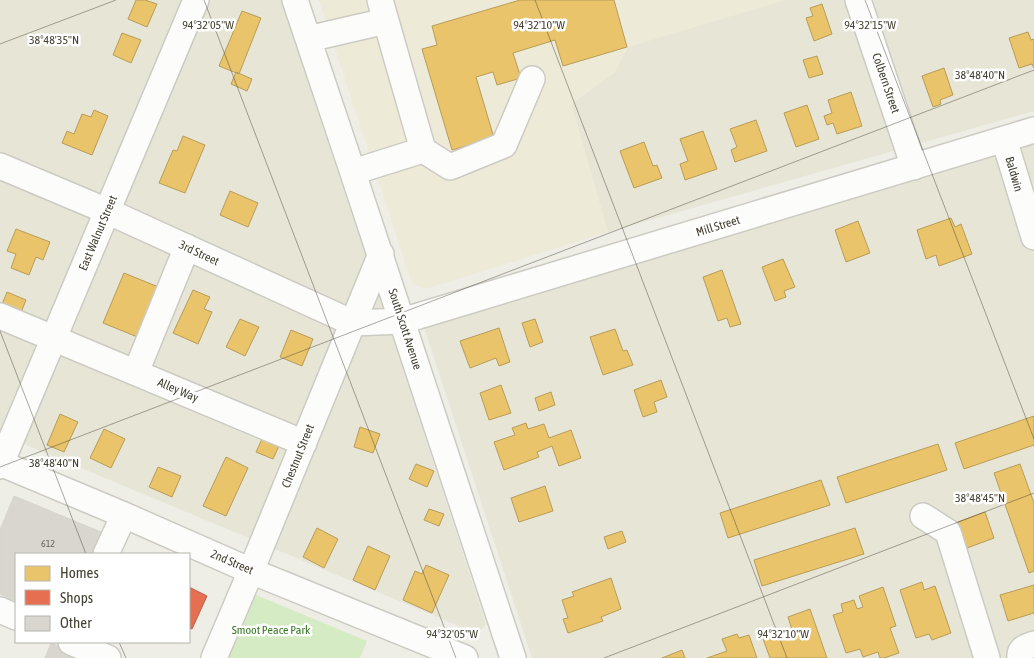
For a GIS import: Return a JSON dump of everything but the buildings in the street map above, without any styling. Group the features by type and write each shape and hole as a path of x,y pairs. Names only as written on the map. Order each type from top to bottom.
{"street":[{"name":"East Walnut Street","path":"0,464 196,0"},
{"name":"South Scott Avenue","path":"295,0 381,254 513,658"},
{"name":"Colbern Street","path":"858,0 914,167"},
{"path":"308,39 383,11 423,150 450,167 504,145 532,79"},
{"name":"Mill Street","path":"402,321 1034,130"},
{"name":"Baldwin","path":"1004,139 1034,237"},
{"path":"353,172 423,150"},
{"name":"3rd Street","path":"0,166 107,211 353,323 402,321"},
{"path":"136,372 187,247"},
{"name":"Chestnut Street","path":"214,658 252,571 381,254"},
{"name":"Alley Way","path":"0,316 304,442"},
{"name":"2nd Street","path":"0,464 124,515 252,571 465,658"},
{"path":"106,553 124,515"},
{"path":"922,516 948,532 986,658"},
{"path":"0,610 15,617"},
{"path":"73,643 108,658"},
{"path":"1020,658 1022,649 1034,644"}],"shaded area":[{"path":"0,0 282,0 486,624 478,634 0,434"},
{"path":"319,0 785,0 628,47 615,72 571,103 608,232 425,289 412,283"},
{"path":"785,0 1034,0 1034,111 608,232 571,104 615,72 627,47"},
{"path":"1034,141 1034,658 532,658 424,327"}],"green space":[{"name":"Smoot Peace Park","path":"256,595 367,641 360,658 229,658"}]}
